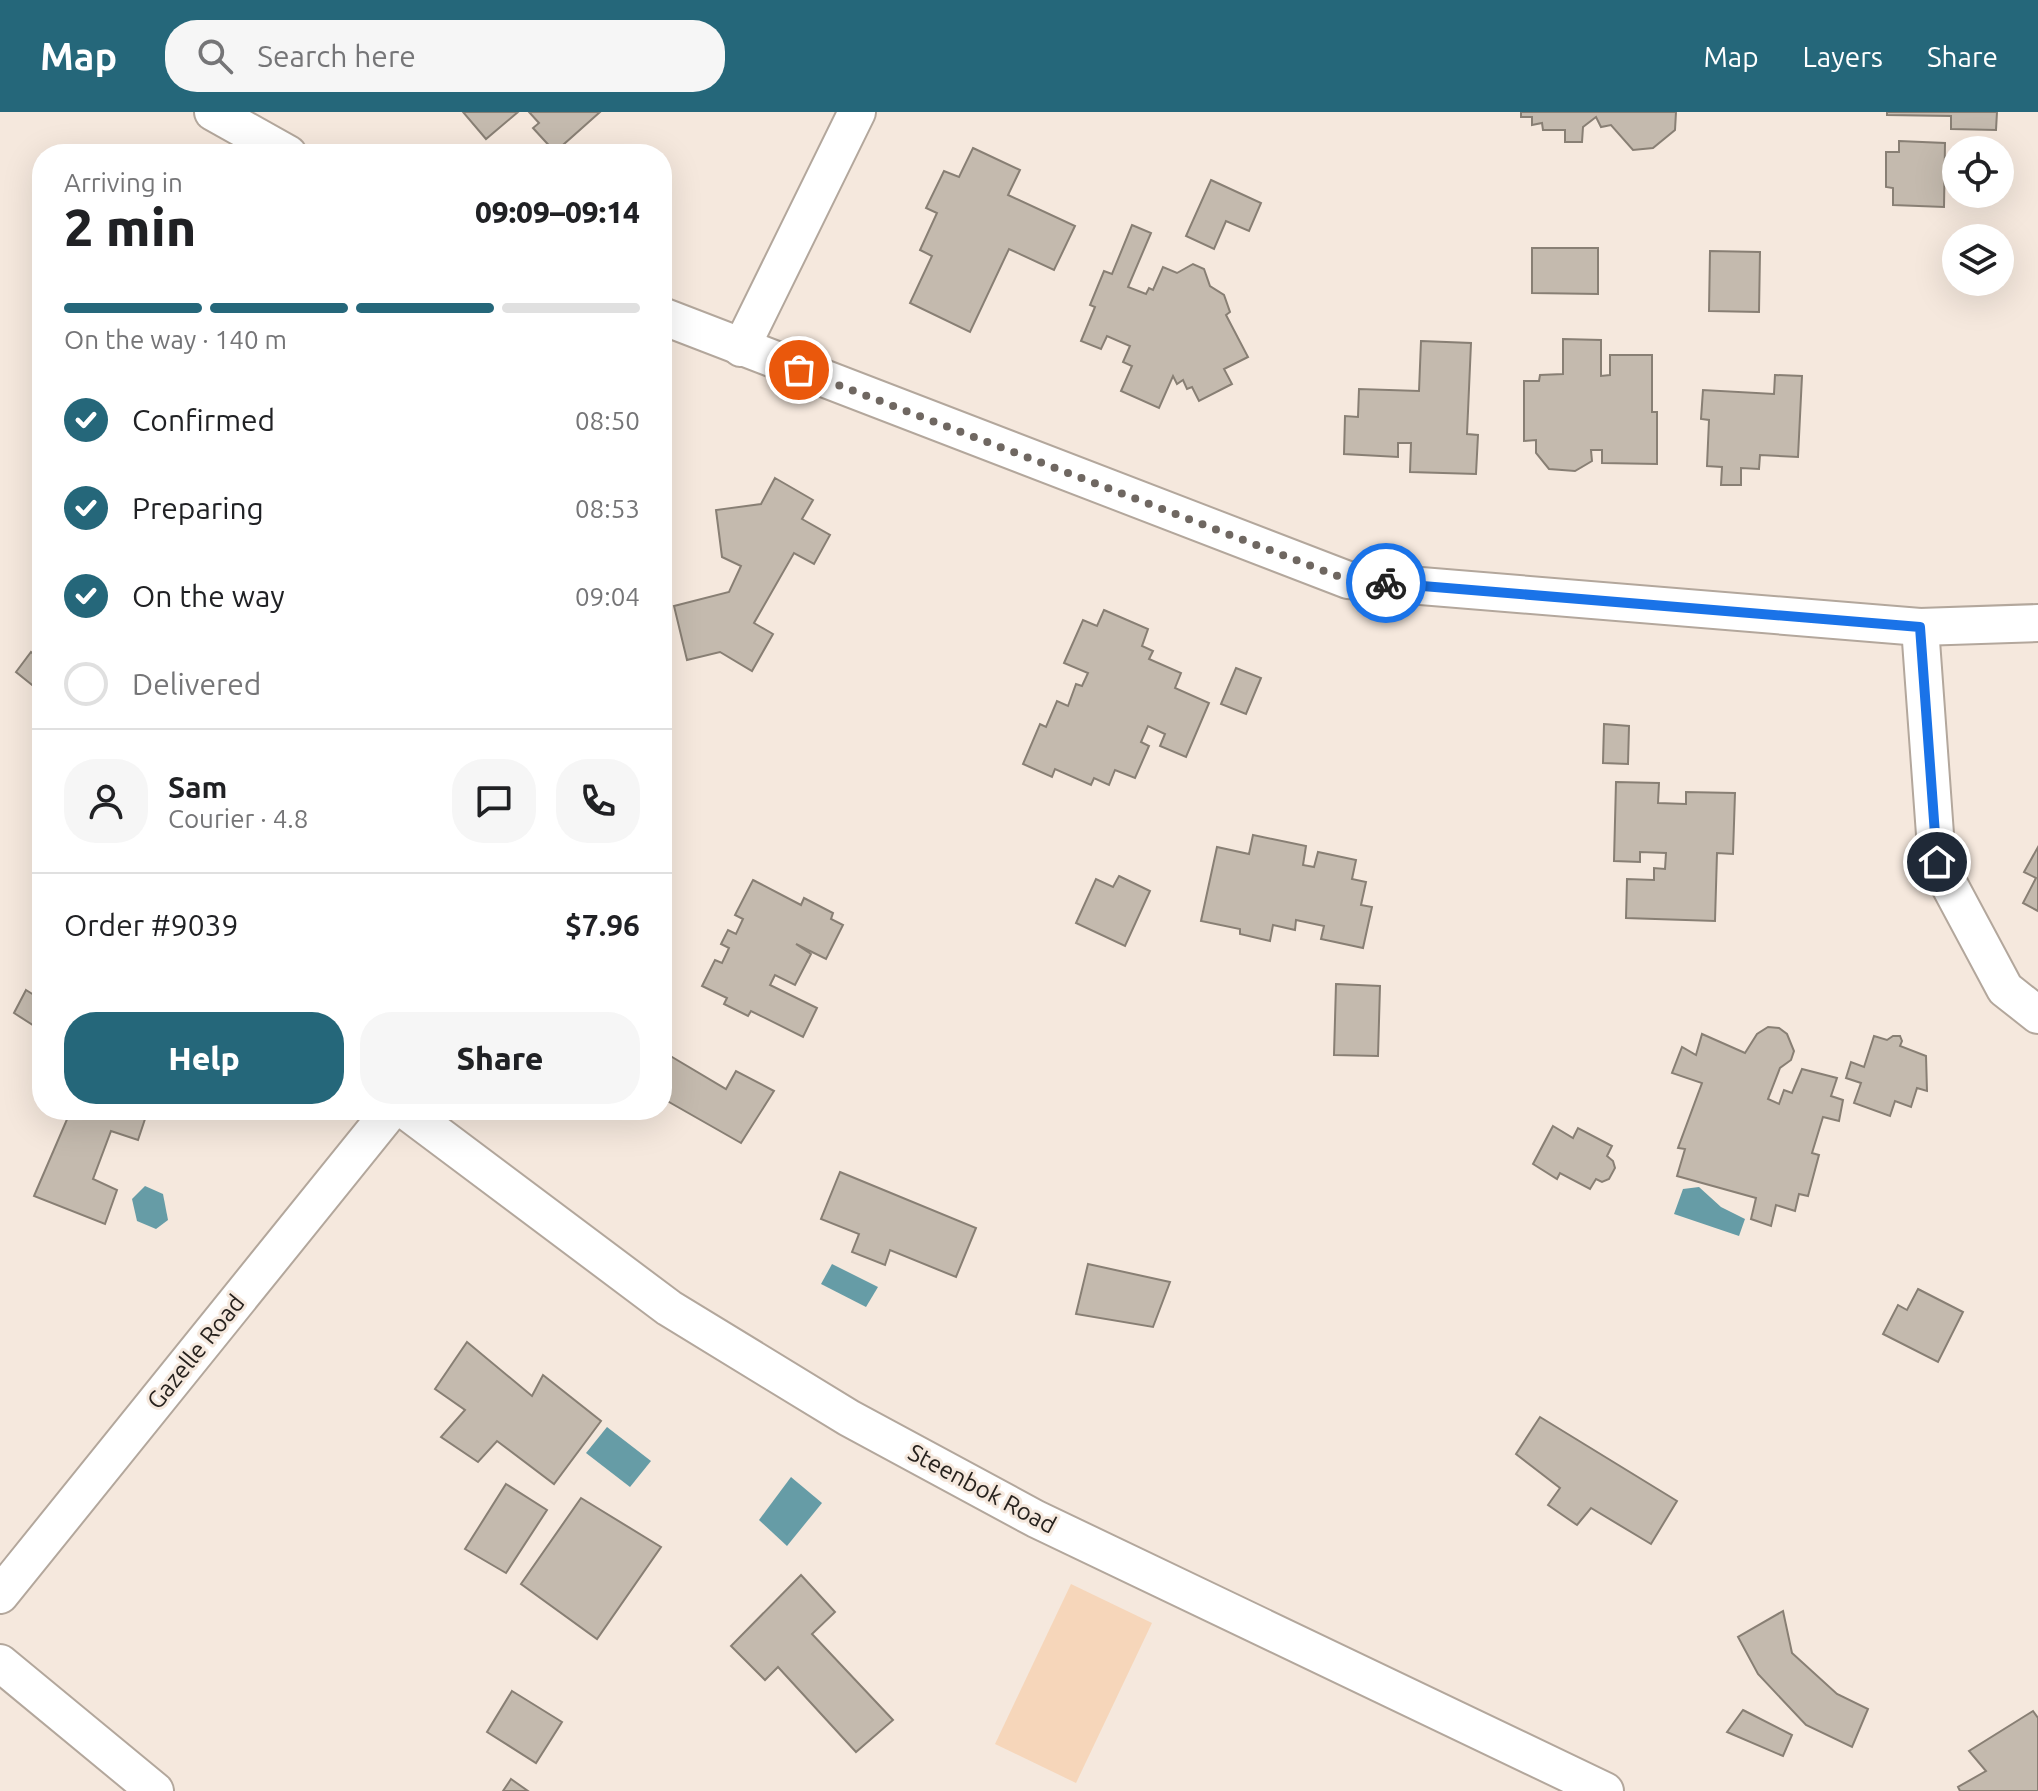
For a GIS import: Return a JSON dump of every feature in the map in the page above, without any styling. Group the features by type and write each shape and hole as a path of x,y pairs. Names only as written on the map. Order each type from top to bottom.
{"street":[{"path":"213,112 270,144"},
{"path":"741,348 857,112"},
{"path":"672,320 1348,580 1920,627 2038,623"},
{"path":"1920,627 1937,862 2005,989 2038,1015"},
{"name":"Gazelle Road","path":"0,1595 383,1120"},
{"name":"Steenbok Road","path":"418,1120 669,1308 849,1418 1036,1519 1605,1791"},
{"path":"0,1663 155,1791"}],"shaded area":[{"path":"1071,1584 1152,1623 1076,1783 995,1744"}],"water":[{"path":"145,1186 163,1194 168,1220 156,1229 137,1221 132,1199"},
{"path":"1699,1187 1721,1207 1745,1219 1739,1236 1674,1214 1683,1189"},
{"path":"832,1264 878,1287 866,1307 821,1284"},
{"path":"607,1427 651,1461 630,1487 586,1453"},
{"path":"791,1477 822,1503 787,1546 759,1520"}],"building":[{"path":"463,112 518,112 486,139"},
{"path":"529,112 600,112 564,144 548,144 533,128 539,123"},
{"path":"1521,112 1676,112 1675,130 1653,148 1633,150 1611,125 1601,127 1596,117 1583,127 1582,142 1565,142 1565,130 1543,130 1542,123 1532,125 1532,117 1521,117"},
{"path":"1887,112 1997,112 1996,130 1951,129 1951,116 1887,115"},
{"path":"1899,141 1942,143 1942,207 1893,205 1893,188 1886,187 1886,152 1899,152"},
{"path":"973,148 1020,170 1008,195 1075,226 1054,270 1009,249 970,332 910,303 932,256 920,250 937,213 926,208 944,171 959,177"},
{"path":"1211,180 1261,203 1249,231 1226,221 1214,249 1186,236"},
{"path":"1132,225 1151,233 1128,287 1146,294 1149,288 1153,290 1163,267 1177,273 1193,264 1204,269 1210,286 1224,295 1230,312 1226,315 1248,357 1224,369 1232,384 1199,401 1192,387 1187,389 1183,380 1177,384 1173,376 1159,408 1121,391 1132,366 1123,362 1130,346 1107,336 1101,349 1081,341 1095,307 1090,305 1104,271 1112,274"},
{"path":"1532,248 1598,248 1598,294 1532,293"},
{"path":"1710,251 1760,252 1759,312 1709,311"},
{"path":"1563,339 1601,340 1601,376 1610,375 1610,355 1652,355 1652,412 1657,412 1657,464 1602,463 1602,450 1591,450 1592,461 1575,471 1549,469 1536,453 1536,440 1524,441 1524,381 1539,381 1540,375 1563,374"},
{"path":"1421,341 1471,343 1467,434 1478,435 1476,474 1410,472 1411,443 1398,443 1398,457 1344,454 1345,416 1358,417 1359,389 1419,391"},
{"path":"1775,375 1802,376 1798,457 1760,455 1759,469 1741,468 1741,485 1721,485 1722,467 1707,466 1709,420 1701,419 1703,390 1774,394"},
{"path":"775,478 813,500 802,519 830,535 814,564 794,553 754,623 773,634 752,671 720,652 687,660 674,606 729,592 741,566 722,557 716,510 761,504"},
{"path":"1104,610 1148,629 1142,646 1153,651 1149,659 1181,673 1175,688 1209,703 1186,757 1160,746 1165,734 1148,726 1141,742 1149,746 1135,778 1115,770 1109,785 1094,778 1091,785 1055,769 1052,777 1023,764 1040,724 1046,727 1057,701 1068,706 1076,684 1082,686 1088,673 1064,663 1083,620 1097,626"},
{"path":"31,652 32,685 16,672"},
{"path":"1236,668 1261,678 1246,714 1221,704"},
{"path":"1604,724 1629,726 1628,764 1603,763"},
{"path":"1616,782 1659,783 1658,803 1686,804 1686,792 1735,793 1733,854 1717,853 1715,921 1626,918 1627,879 1654,880 1654,868 1665,869 1666,853 1640,852 1640,862 1614,861"},
{"path":"1253,835 1306,846 1303,865 1314,867 1318,852 1356,860 1352,879 1366,882 1361,905 1372,907 1363,948 1321,939 1324,926 1296,920 1295,930 1273,925 1270,941 1240,934 1240,929 1201,921 1217,847 1249,854"},
{"path":"2038,847 2038,911 2023,903 2036,878 2024,872"},
{"path":"1119,876 1150,891 1125,946 1076,923 1096,879 1113,887"},
{"path":"753,880 801,905 804,898 833,913 831,919 843,925 826,959 796,944 811,954 795,985 775,975 770,985 817,1008 803,1037 751,1011 748,1016 724,1004 727,998 702,986 715,960 722,963 729,948 721,944 728,930 736,934 743,919 735,915"},
{"path":"1336,984 1380,986 1378,1056 1334,1055"},
{"path":"26,990 32,994 32,1025 14,1013"},
{"path":"1768,1027 1779,1028 1787,1034 1794,1051 1791,1060 1780,1068 1768,1099 1779,1104 1784,1090 1792,1093 1802,1069 1837,1078 1831,1096 1843,1100 1839,1121 1823,1117 1812,1153 1819,1155 1808,1196 1799,1194 1795,1211 1776,1205 1771,1226 1751,1219 1756,1198 1677,1176 1685,1149 1678,1148 1702,1083 1672,1073 1682,1047 1696,1055 1702,1034 1745,1053 1757,1034"},
{"path":"1874,1036 1887,1040 1900,1036 1900,1046 1926,1056 1927,1091 1917,1088 1911,1107 1895,1101 1890,1116 1854,1103 1861,1083 1846,1078 1851,1062 1864,1067"},
{"path":"672,1057 726,1089 736,1071 774,1091 741,1143 672,1104"},
{"path":"67,1120 145,1120 138,1140 111,1131 93,1179 117,1190 105,1224 34,1196"},
{"path":"1553,1126 1573,1138 1578,1128 1612,1146 1607,1156 1615,1168 1609,1179 1602,1182 1596,1179 1590,1189 1560,1173 1557,1179 1533,1164"},
{"path":"840,1172 976,1228 956,1277 890,1250 885,1265 852,1252 859,1234 821,1219"},
{"path":"1088,1264 1170,1282 1153,1327 1076,1314"},
{"path":"1918,1289 1963,1312 1938,1362 1883,1334 1898,1305 1907,1310"},
{"path":"467,1342 532,1396 543,1375 601,1421 554,1484 497,1441 478,1462 441,1437 465,1410 435,1389"},
{"path":"1540,1417 1677,1501 1651,1544 1591,1508 1577,1525 1548,1505 1560,1488 1516,1454"},
{"path":"506,1484 547,1510 506,1573 465,1549"},
{"path":"581,1498 661,1547 597,1639 521,1584"},
{"path":"801,1575 835,1612 812,1634 893,1720 856,1752 778,1667 765,1680 731,1646"},
{"path":"1783,1611 1792,1653 1837,1694 1868,1709 1852,1747 1806,1725 1758,1674 1738,1637"},
{"path":"512,1691 562,1722 536,1763 487,1732"},
{"path":"1743,1710 1792,1735 1783,1756 1727,1732"},
{"path":"2033,1711 2038,1718 2038,1791 1960,1791 1958,1787 1986,1771 1969,1751"},
{"path":"511,1779 528,1791 503,1791"}],"way so far":[{"path":"799,370 1348,580 1386,583"}],"route":[{"path":"1386,583 1920,627 1937,862"}]}
